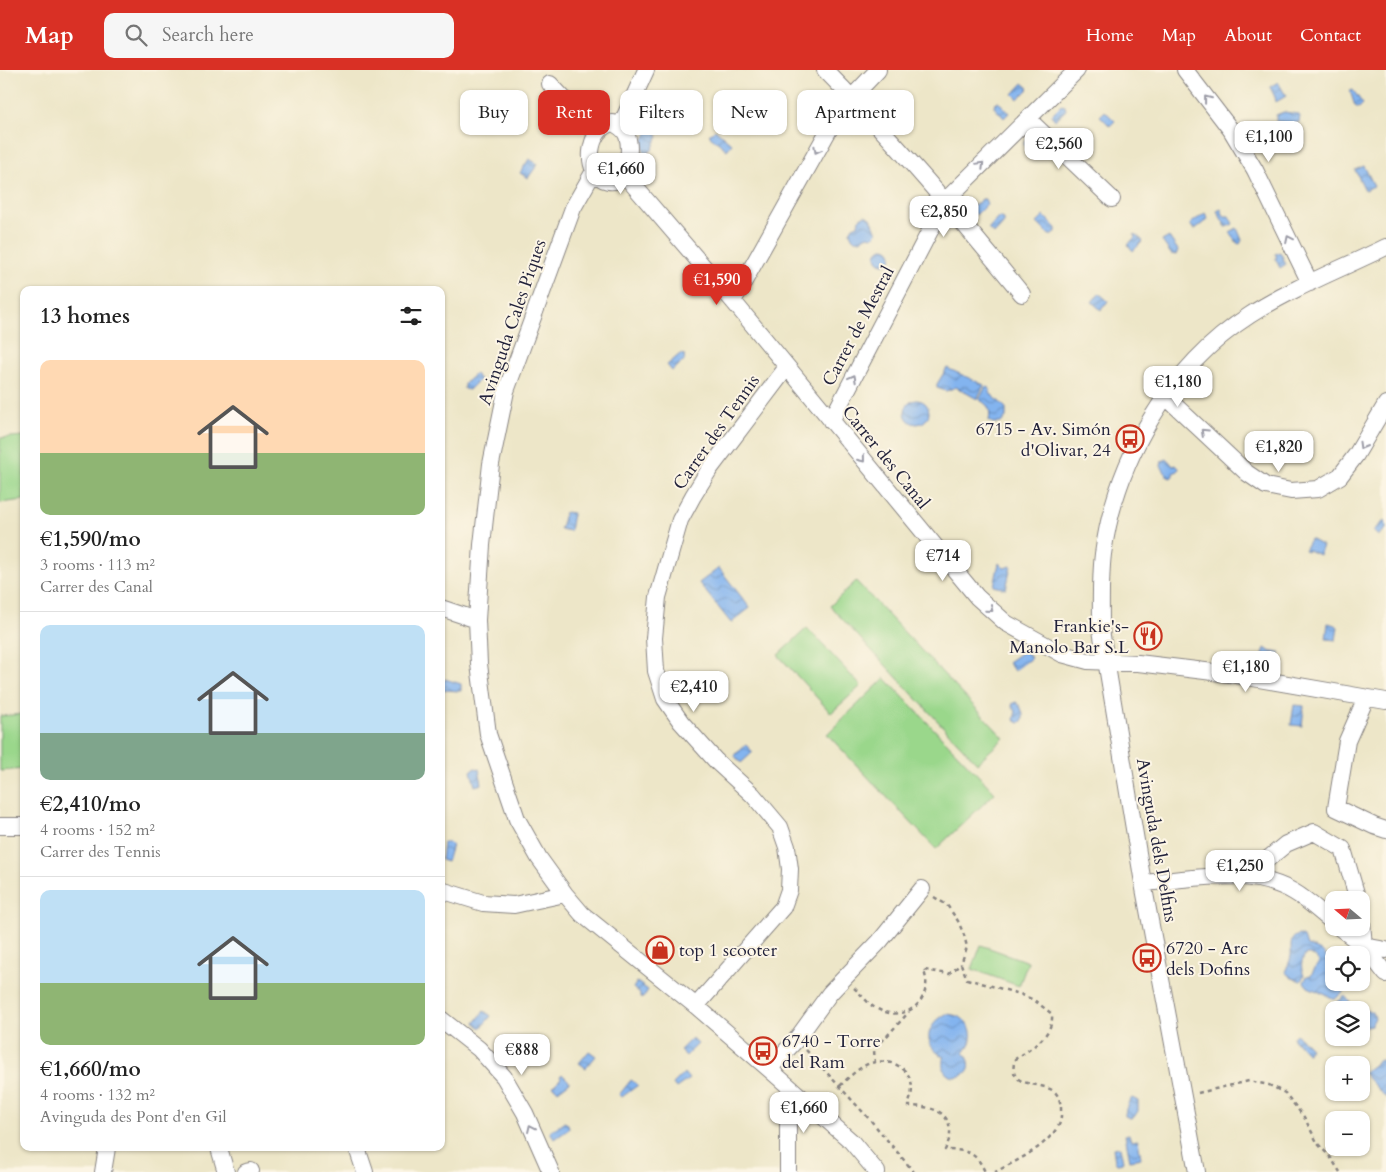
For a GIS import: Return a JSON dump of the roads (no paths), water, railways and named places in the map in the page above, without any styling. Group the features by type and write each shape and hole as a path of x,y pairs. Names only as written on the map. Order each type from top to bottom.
{"street":[{"path":"637,90 646,70"},
{"path":"826,70 845,90"},
{"path":"857,90 878,70"},
{"name":"Carrer de Mestral","path":"831,421 946,200 1077,70"},
{"path":"1185,70 1231,130 1250,162 1310,283"},
{"path":"550,84 556,90"},
{"path":"1028,119 1112,199"},
{"path":"610,123 620,127"},
{"path":"595,135 591,150 591,164 600,178 609,182 618,180 628,164 627,135"},
{"path":"734,301 826,135"},
{"path":"887,135 946,200 1022,294"},
{"name":"Avinguda Cales Piques","path":"594,171 573,208 506,391 491,464 482,545 477,620 479,664 488,734 517,819 539,858 582,914 696,1006 769,1069 851,1142 877,1172"},
{"name":"Carrer des Canal","path":"623,174 734,301 977,597 1006,623 1062,654 1088,661 1138,663 1230,674 1386,701"},
{"name":"Avinguda dels Delfins","path":"1197,1172 1184,1097 1161,1019 1141,904 1143,883 1101,630 1101,588 1108,531 1121,481 1132,455 1152,416 1182,375 1223,335 1250,315 1310,283 1386,247"},
{"name":"Carrer des Tennis","path":"696,1006 783,907 789,890 790,869 787,847 780,827 753,795 680,722 665,699 656,671 654,638 658,597 680,520 693,496 709,470 723,462 787,367"},
{"path":"1166,397 1247,473 1266,486 1291,491 1318,490 1340,476 1356,455 1386,404"},
{"path":"445,609 477,620"},
{"path":"1366,698 1347,741 1336,808 1386,830"},
{"path":"0,826 20,826"},
{"path":"1246,877 1286,844 1314,832 1342,849 1355,891"},
{"path":"1143,883 1235,876 1268,880 1295,893 1325,916"},
{"path":"769,1069 796,1040 830,993 880,941 922,889"},
{"path":"445,891 483,903 514,905 565,894"},
{"path":"1351,936 1364,946"},
{"path":"1363,936 1364,946"},
{"path":"1370,947 1386,950"},
{"path":"1370,954 1386,974"},
{"path":"445,1022 479,1049 504,1077 525,1113 551,1172"},
{"path":"788,1172 788,1113 794,1092"},
{"path":"103,1172 106,1151"},
{"path":"220,1151 226,1172"},
{"path":"358,1151 365,1172"}],"water":[{"path":"1278,82 1286,96 1276,102 1270,87"},
{"path":"1023,83 1029,88 1018,99 1013,94"},
{"path":"1353,90 1363,104 1359,108 1355,106 1350,91"},
{"path":"999,102 1009,113 1004,118 994,107 995,103"},
{"path":"1061,105 1065,106 1066,110 1055,120 1051,115"},
{"path":"1105,111 1115,121 1110,126 1100,116"},
{"path":"1284,112 1298,114 1300,116 1299,122 1293,124 1276,121 1276,115"},
{"path":"713,131 713,135 722,135 732,144 727,150 709,135"},
{"path":"646,135 658,136 652,150 647,153 643,148"},
{"path":"1029,138 1042,151 1040,156 1035,157 1023,143"},
{"path":"529,159 538,164 528,178 520,173"},
{"path":"1364,166 1374,186 1365,190 1355,170"},
{"path":"982,199 985,199 987,204 976,215 971,209"},
{"path":"1221,209 1224,216 1229,216 1233,224 1226,227 1217,211"},
{"path":"1205,213 1208,219 1194,230 1190,224"},
{"path":"865,215 871,218 877,233 873,237 866,236 855,240 850,232 853,227 858,225 859,219"},
{"path":"1044,216 1056,228 1056,232 1053,235 1049,235 1037,223"},
{"path":"999,217 1004,219 1004,223 994,234 988,229"},
{"path":"1237,228 1242,240 1240,244 1237,243 1230,232"},
{"path":"1135,234 1143,241 1133,251 1128,245 1135,237"},
{"path":"1169,237 1178,250 1176,255 1171,254 1162,241"},
{"path":"884,248 892,256 884,264 876,256"},
{"path":"1280,252 1286,264 1280,268 1275,254"},
{"path":"1099,293 1108,301 1101,310 1092,302"},
{"path":"680,354 685,355 685,360 672,371 667,365"},
{"path":"947,368 984,385 977,399 956,387 946,391 937,388 937,384"},
{"path":"475,374 480,379 469,390 464,389 464,384"},
{"path":"986,386 990,389 990,393 1006,408 1006,417 1001,423 989,421 990,414 988,408 979,400"},
{"path":"917,400 925,404 929,412 925,420 917,424 909,420 905,412 909,404"},
{"path":"1167,459 1173,466 1176,465 1179,468 1178,471 1173,473 1171,478 1168,477 1161,466 1162,461"},
{"path":"565,512 573,513 570,531 560,529"},
{"path":"1385,520 1386,529 1378,536 1373,531"},
{"path":"1310,539 1323,546 1319,555 1304,550"},
{"path":"999,563 1004,568 1011,566 1006,589 994,586"},
{"path":"719,568 750,608 731,623 699,583"},
{"path":"1328,623 1338,627 1336,640 1326,639"},
{"path":"1265,648 1271,652 1280,652 1279,661 1262,659"},
{"path":"1025,650 1031,658 1014,671 1008,662"},
{"path":"445,679 461,684 461,691 445,690"},
{"path":"1016,702 1023,714 1023,719 1019,723 1014,720 1016,711 1012,706"},
{"path":"1294,705 1304,706 1302,726 1291,725"},
{"path":"746,745 753,752 741,763 734,755"},
{"path":"475,768 479,769 482,784 475,786 471,771"},
{"path":"445,842 452,845 447,862 445,861"},
{"path":"1296,936 1304,937 1307,946 1322,952 1325,955 1325,991 1344,991 1335,999 1308,987 1304,982 1319,962 1317,958 1306,954 1302,964 1304,975 1301,981 1292,978 1285,972 1291,958 1291,943"},
{"path":"637,982 648,990 643,998 633,988"},
{"path":"1345,996 1349,1001 1339,1001"},
{"path":"484,1011 491,1016 481,1028 475,1023"},
{"path":"1370,1011 1373,1012 1375,1018 1371,1025"},
{"path":"946,1014 961,1018 970,1027 971,1039 964,1053 969,1061 969,1068 965,1074 959,1076 952,1077 946,1074 943,1067 944,1057 932,1047 929,1041 930,1030"},
{"path":"1296,1034 1310,1047 1308,1053 1293,1040"},
{"path":"692,1038 698,1044 686,1056 680,1050"},
{"path":"515,1048 526,1059 520,1065 510,1053"},
{"path":"589,1051 596,1056 586,1068 579,1063"},
{"path":"1380,1060 1386,1061 1386,1098 1370,1081 1370,1068"},
{"path":"684,1073 689,1079 676,1088 673,1084"},
{"path":"562,1074 570,1082 558,1091 553,1086 561,1078"},
{"path":"631,1080 638,1085 622,1097 619,1095"},
{"path":"1132,1098 1138,1101 1138,1111 1134,1117 1130,1118 1125,1116 1125,1114"},
{"path":"564,1122 568,1124 569,1129 555,1139 550,1132"},
{"path":"1129,1134 1131,1141 1138,1140 1141,1158 1130,1160 1125,1135"},
{"path":"1120,1147 1123,1162 1117,1163 1113,1148"}],"place":[{"name":"6715 - Av. Simón d'Olivar, 24","path":"1130,439"},
{"name":"Frankie's- Manolo Bar S.L","path":"1148,636"},
{"name":"top 1 scooter","path":"660,950"},
{"name":"6720 - Arc dels Dofins","path":"1147,958"},
{"name":"6740 - Torre del Ram","path":"763,1051"}]}
